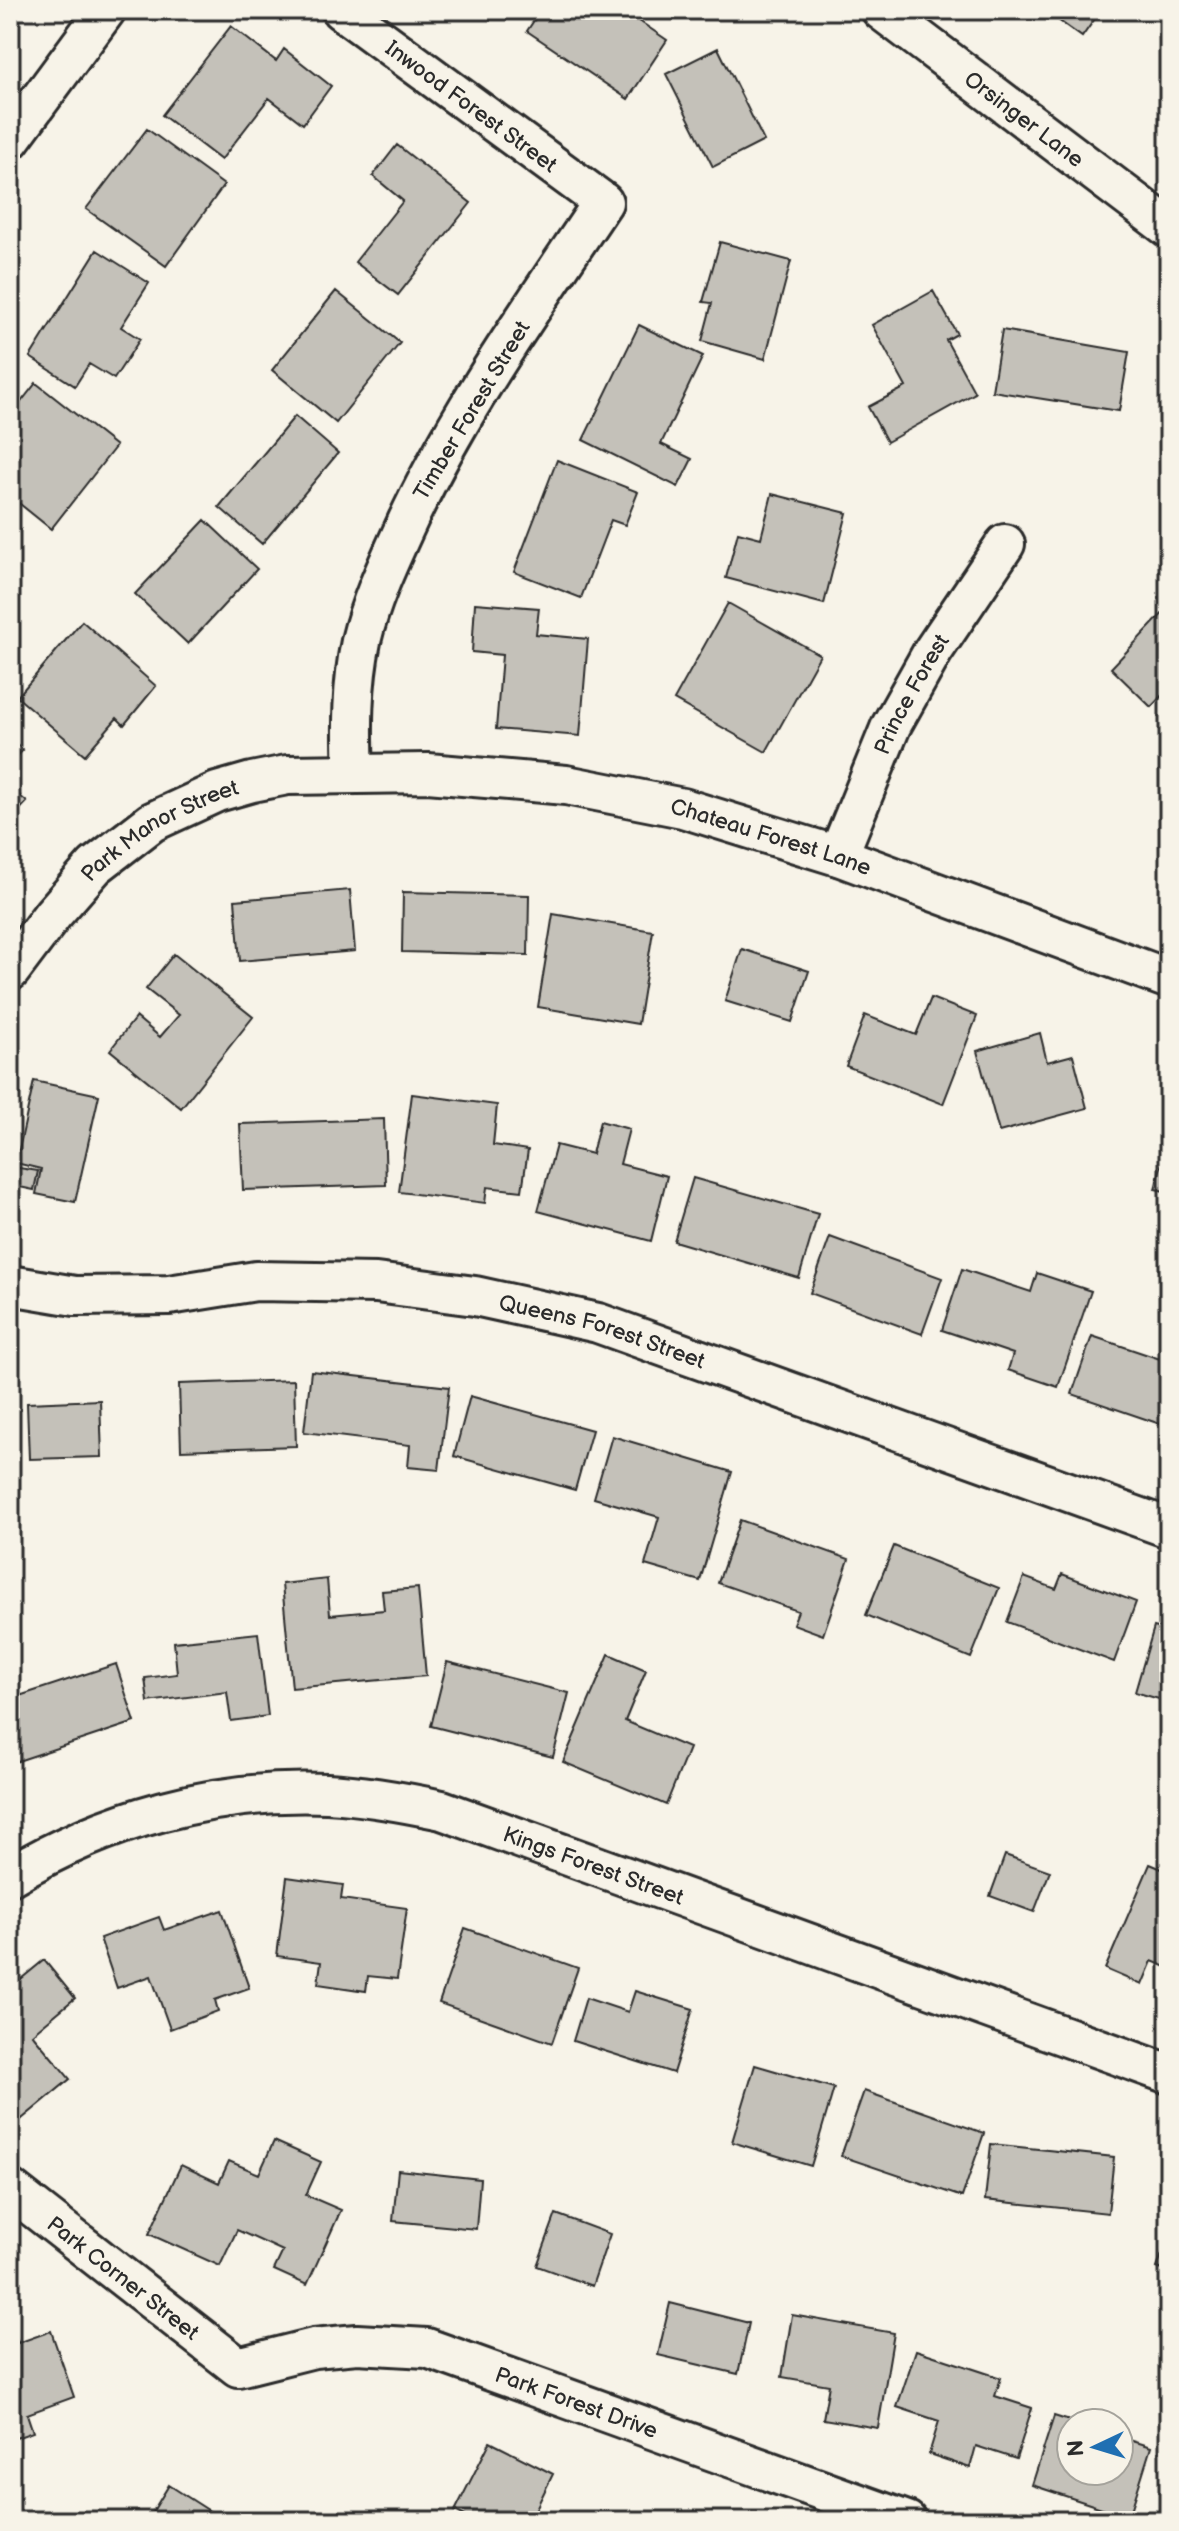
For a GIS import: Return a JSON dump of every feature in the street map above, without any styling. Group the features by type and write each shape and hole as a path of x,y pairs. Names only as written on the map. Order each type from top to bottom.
{"street":[{"path":"10,140 106,10"},
{"name":"Inwood Forest Street","path":"341,10 603,202"},
{"name":"Orsinger Lane","path":"881,10 1169,228"},
{"name":"Timber Forest Street","path":"354,773 351,721 354,680 378,586 424,483 481,385 603,202"},
{"name":"Prince Forest","path":"838,856 891,726 933,651 1005,544"},
{"name":"Chateau Forest Lane","path":"354,773 428,773 566,785 683,808 838,856 1169,979"},
{"name":"Park Manor Street","path":"10,971 53,914 95,866 152,822 217,792 252,782 287,775 354,773"},
{"name":"Queens Forest Street","path":"10,1285 75,1296 107,1296 169,1295 256,1281 376,1283 475,1296 598,1323 1169,1528"},
{"name":"Kings Forest Street","path":"10,1876 45,1855 99,1831 154,1812 211,1800 284,1793 386,1798 442,1810 1169,2074"},
{"name":"Park Corner Street","path":"10,2189 238,2367"},
{"name":"Park Forest Drive","path":"238,2367 314,2348 357,2344 427,2348 896,2519"}],"building":[{"path":"541,10 623,10 667,40 628,99 527,31"},
{"path":"1044,10 1101,10 1082,37"},
{"path":"231,26 276,61 284,49 331,86 303,124 269,98 221,160 162,115"},
{"path":"718,48 764,141 713,167 666,74"},
{"path":"147,129 224,185 166,266 86,209"},
{"path":"397,145 471,203 398,295 355,262 403,201 373,176"},
{"path":"720,242 791,261 765,359 702,341 712,303 703,302"},
{"path":"97,250 149,283 121,327 140,339 114,379 89,364 75,386 30,357"},
{"path":"336,291 400,343 336,423 272,370"},
{"path":"933,291 957,334 946,340 975,393 887,442 868,407 906,387 872,325"},
{"path":"639,325 703,356 661,444 692,459 678,487 583,440"},
{"path":"1002,330 1129,352 1119,411 992,391"},
{"path":"36,383 116,446 51,529 10,496 10,416"},
{"path":"295,416 338,453 262,544 219,507"},
{"path":"557,460 638,492 625,525 611,520 581,598 514,572"},
{"path":"772,494 847,513 824,604 726,578 738,532 761,538"},
{"path":"205,520 257,569 188,644 135,594"},
{"path":"475,603 539,608 536,634 588,639 580,736 496,729 502,655 472,652"},
{"path":"728,603 820,655 766,752 674,700"},
{"path":"1165,611 1169,614 1169,688 1151,707 1111,668"},
{"path":"82,621 156,686 124,725 117,718 85,755 17,697"},
{"path":"10,738 23,750 10,764"},
{"path":"10,787 27,802 10,820"},
{"path":"350,890 355,951 240,961 235,900"},
{"path":"403,892 529,895 528,955 402,952"},
{"path":"553,914 653,931 638,1024 538,1007"},
{"path":"742,949 809,971 792,1022 725,1001"},
{"path":"174,954 253,1017 181,1108 110,1050 136,1017 160,1037 179,1015 146,989"},
{"path":"931,998 977,1016 943,1104 846,1066 865,1015 916,1035"},
{"path":"1040,1033 1047,1062 1073,1055 1087,1108 999,1132 977,1051"},
{"path":"34,1081 99,1095 75,1202 36,1194 41,1169 16,1163"},
{"path":"412,1094 497,1105 493,1145 528,1150 522,1191 487,1187 485,1203 399,1192"},
{"path":"384,1119 386,1185 243,1190 240,1124"},
{"path":"600,1121 629,1129 620,1164 667,1176 651,1241 538,1211 556,1145 592,1154"},
{"path":"1169,1136 1169,1192 1155,1189"},
{"path":"13,1167 38,1171 34,1190 10,1185"},
{"path":"693,1178 818,1214 799,1278 674,1241"},
{"path":"830,1237 942,1278 922,1334 810,1293"},
{"path":"962,1269 1031,1292 1037,1273 1091,1291 1058,1387 1008,1370 1013,1354 942,1330"},
{"path":"1092,1336 1169,1362 1169,1427 1072,1394"},
{"path":"311,1371 449,1387 439,1470 408,1467 410,1445 304,1432"},
{"path":"294,1380 296,1446 181,1450 179,1384"},
{"path":"470,1396 592,1430 575,1490 454,1456"},
{"path":"100,1400 102,1457 29,1459 27,1403"},
{"path":"612,1436 732,1472 700,1581 645,1565 659,1517 594,1498"},
{"path":"740,1520 849,1559 823,1635 793,1624 798,1611 718,1583"},
{"path":"894,1546 999,1588 971,1658 866,1615"},
{"path":"1062,1574 1136,1602 1114,1662 1007,1622 1024,1577 1056,1589"},
{"path":"327,1579 330,1615 384,1610 382,1591 418,1588 426,1676 292,1688 282,1584"},
{"path":"1154,1627 1169,1631 1169,1702 1135,1692"},
{"path":"258,1633 268,1716 231,1721 227,1692 148,1702 145,1678 177,1674 174,1642"},
{"path":"609,1654 646,1670 625,1721 689,1748 666,1805 563,1762"},
{"path":"447,1662 569,1693 553,1757 431,1726"},
{"path":"116,1664 135,1722 15,1762 10,1746 10,1699"},
{"path":"1005,1855 1050,1871 1034,1912 990,1896"},
{"path":"1150,1864 1169,1872 1169,1968 1152,1961 1142,1985 1105,1969"},
{"path":"287,1877 343,1885 341,1899 407,1908 397,1979 368,1976 366,1991 318,1984 321,1962 277,1956"},
{"path":"222,1910 249,1988 215,2000 218,2011 170,2029 151,1976 117,1988 100,1938 159,1917 164,1930"},
{"path":"465,1928 578,1968 552,2043 439,2003"},
{"path":"44,1960 75,1998 32,2034 70,2079 17,2123 10,2114 10,1988"},
{"path":"635,1991 693,2009 673,2073 573,2041 586,1998 628,2012"},
{"path":"755,2065 834,2088 811,2166 732,2142"},
{"path":"864,2091 984,2133 962,2197 841,2156"},
{"path":"274,2141 321,2162 306,2195 341,2210 307,2285 274,2270 283,2251 237,2230 220,2266 149,2234 181,2165 219,2183 229,2161 259,2174"},
{"path":"991,2144 1114,2157 1108,2213 985,2200"},
{"path":"398,2170 480,2179 476,2229 393,2221"},
{"path":"556,2214 610,2234 592,2286 537,2266"},
{"path":"1169,2234 1169,2272 1157,2268"},
{"path":"670,2303 749,2323 738,2374 658,2355"},
{"path":"792,2315 894,2333 878,2428 823,2419 829,2385 782,2377"},
{"path":"10,2318 18,2343 51,2331 74,2397 27,2414 33,2432 10,2440"},
{"path":"916,2350 1001,2378 995,2396 1032,2408 1016,2459 976,2446 970,2468 929,2454 939,2421 897,2407"},
{"path":"1054,2416 1055,2487 1135,2487 1135,2442 1151,2447 1129,2517 1032,2485"},
{"path":"490,2442 553,2474 530,2521 475,2521 455,2511"},
{"path":"169,2485 225,2521 147,2521"},
{"path":"1169,2486 1169,2521 1159,2521"}]}
